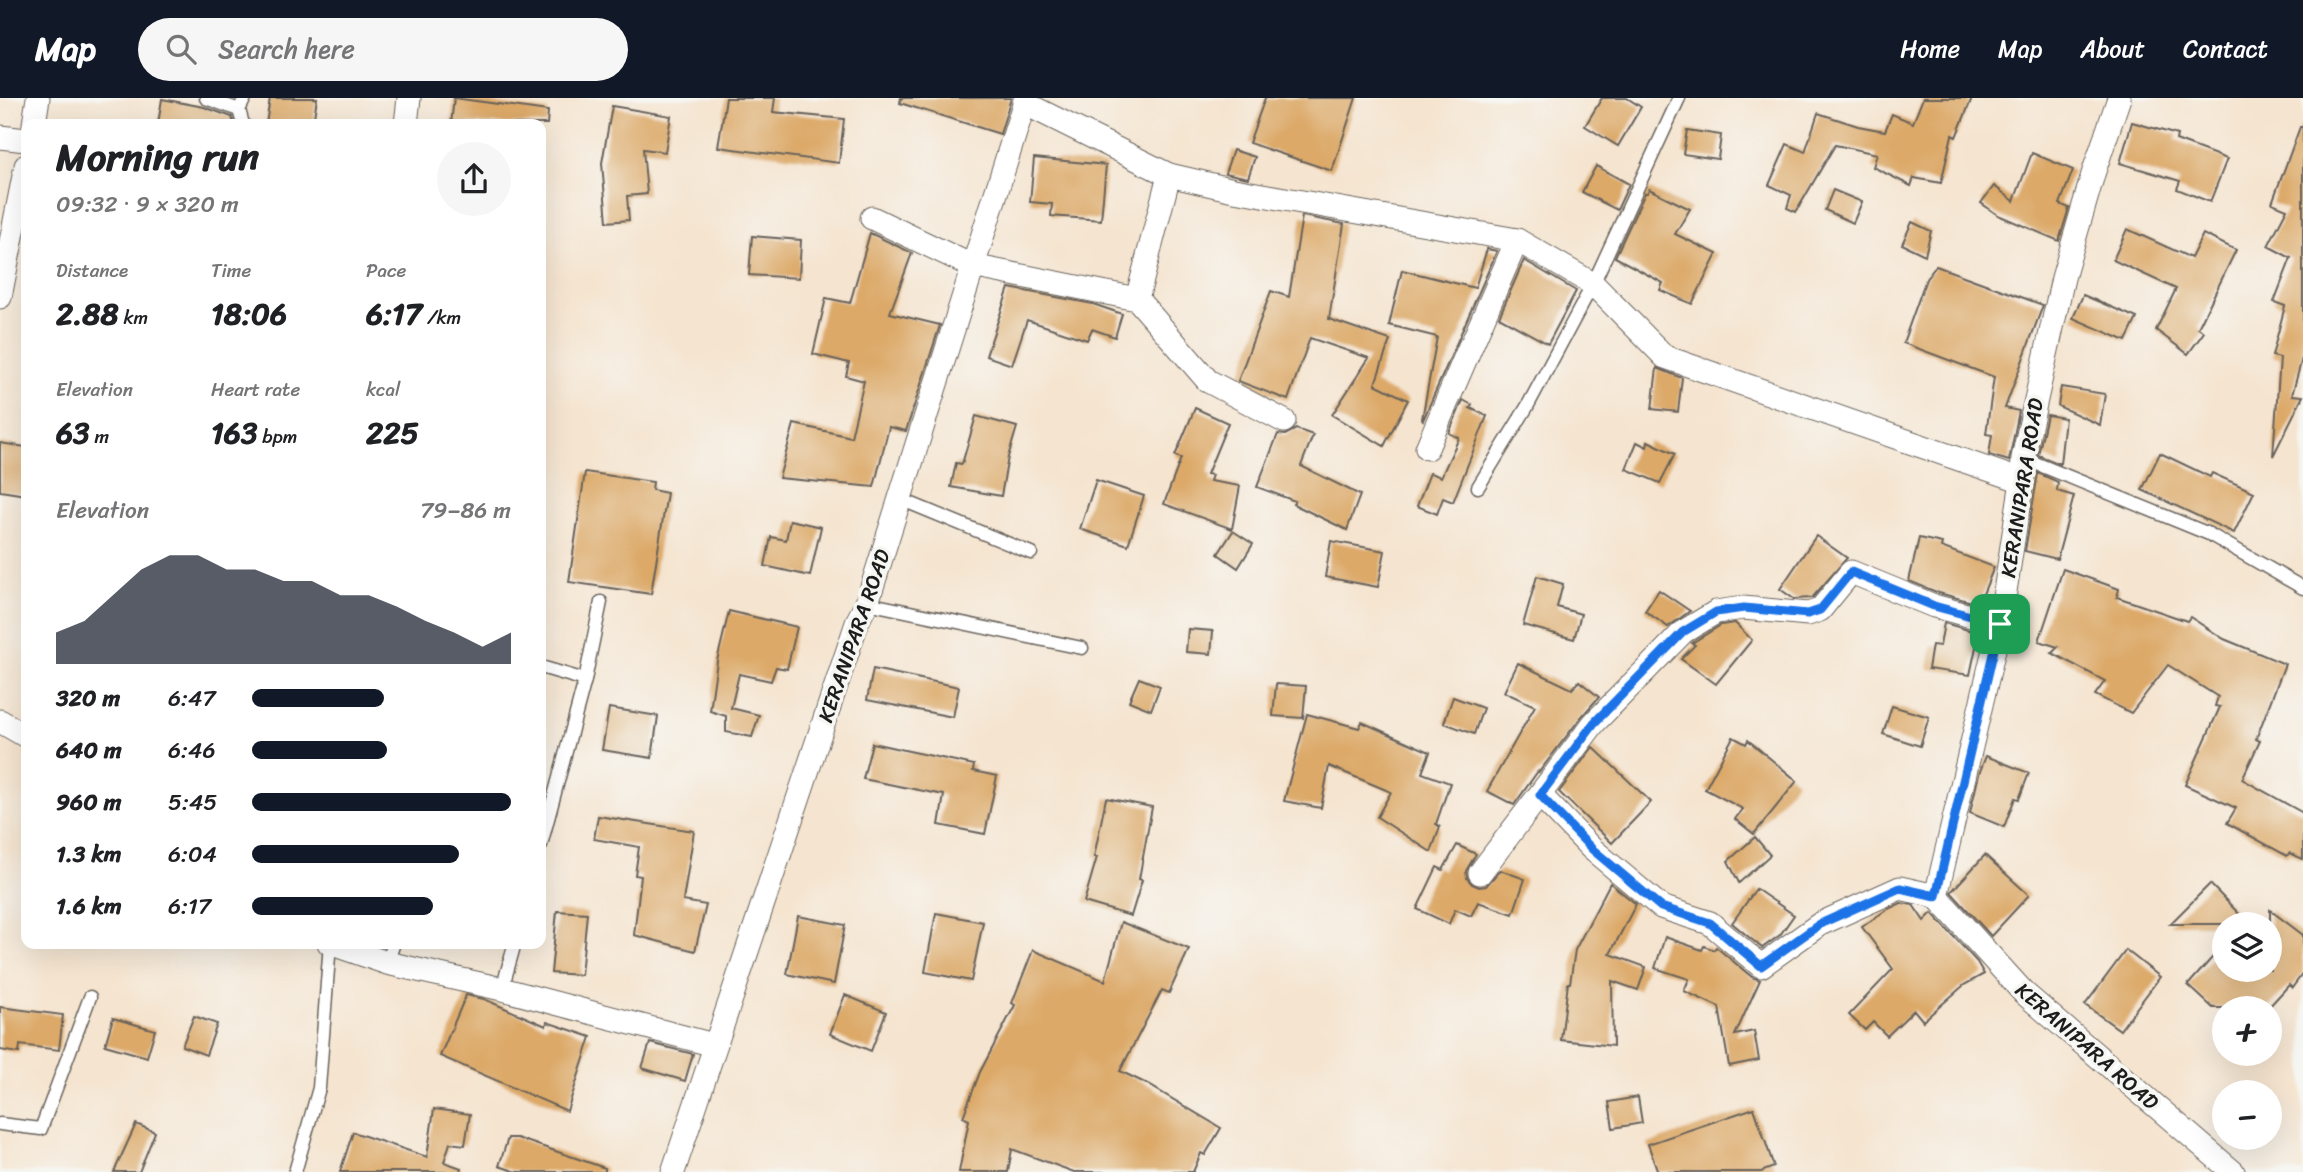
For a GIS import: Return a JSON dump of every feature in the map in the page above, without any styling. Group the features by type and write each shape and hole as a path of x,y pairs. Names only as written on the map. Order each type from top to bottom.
{"street":[{"path":"35,119 38,98"},
{"path":"407,119 409,98"},
{"name":"KERANIPARA ROAD","path":"2119,98 2094,171 2063,278 2023,470 2000,624 1936,896 2024,993 2233,1172"},
{"path":"1025,100 1169,175 1234,190 1517,240 1594,284 1664,357 2023,470"},
{"name":"KERANIPARA ROAD","path":"673,1172 858,620 867,603 1025,100"},
{"path":"0,137 21,139"},
{"path":"1137,299 1169,175"},
{"path":"0,297 21,191"},
{"path":"872,218 972,266 1137,299 1208,381 1284,421"},
{"path":"1470,346 1427,448 1517,240"},
{"path":"1479,873 1594,723 1683,632 1716,612 1744,608 1808,614 1820,610 1851,572 1934,606 2000,624"},
{"path":"0,721 21,733"},
{"path":"1540,795 1592,849 1661,907 1710,923 1761,966 1820,924 1900,888 1936,896"},
{"path":"366,949 390,953 502,989 714,1045"}],"lane":[{"path":"206,98 239,110"},
{"path":"242,119 239,110 245,98"},
{"path":"1479,487 1527,407 1594,284 1679,98"},
{"path":"2023,470 2209,534 2303,588"},
{"path":"900,499 1031,553"},
{"path":"546,826 585,680 601,602"},
{"path":"867,603 1082,648"},
{"path":"546,668 585,680"},
{"path":"295,1172 319,1088 329,949"},
{"path":"502,989 512,949"},
{"path":"0,1124 41,1129 90,997"}],"building":[{"path":"270,98 317,98 314,119 267,119"},
{"path":"454,98 548,111 547,124 546,119 452,119"},
{"path":"726,98 775,98 773,112 844,119 839,163 718,147"},
{"path":"901,98 1011,98 1000,134 900,103"},
{"path":"1265,98 1356,98 1332,171 1249,143"},
{"path":"1602,98 1627,98 1641,107 1618,146 1585,126"},
{"path":"1923,98 1972,98 1956,137 1952,135 1941,183 1914,178 1911,186 1873,167 1877,154 1835,145 1796,212 1787,208 1791,195 1769,185 1787,144 1805,152 1818,113 1858,126 1885,131 1892,114 1913,123"},
{"path":"162,99 204,107 233,119 159,119"},
{"path":"612,106 671,116 665,152 643,149 647,194 627,196 629,220 607,222 602,163"},
{"path":"2132,122 2177,135 2176,140 2227,159 2210,202 2177,189 2180,181 2120,163"},
{"path":"2300,127 2303,127 2303,355 2292,395 2303,396 2273,456 2280,358 2272,356 2285,306 2274,302 2291,258 2268,246 2287,209 2272,203"},
{"path":"1687,130 1721,135 1718,159 1683,154"},
{"path":"1233,150 1255,157 1248,178 1225,173"},
{"path":"2032,153 2073,170 2060,204 2069,208 2059,241 1998,215 1981,203 1994,186 2014,201"},
{"path":"1034,158 1106,165 1101,220 1051,216 1052,204 1030,202"},
{"path":"1596,166 1629,184 1617,210 1582,192"},
{"path":"1649,189 1690,209 1675,234 1717,254 1692,304 1660,290 1663,283 1615,257"},
{"path":"1833,190 1862,202 1853,223 1825,210"},
{"path":"1302,216 1344,224 1329,319 1390,340 1375,384 1408,400 1384,446 1332,415 1369,358 1310,338 1288,400 1238,381 1271,291 1289,297"},
{"path":"1912,222 1931,231 1925,255 1902,244"},
{"path":"2127,229 2191,258 2203,234 2236,250 2198,328 2204,332 2188,354 2156,330 2176,289 2113,260"},
{"path":"870,233 912,253 890,313 940,325 906,431 889,427 874,487 779,478 794,424 851,437 864,381 846,376 849,363 813,354 826,298 850,303"},
{"path":"752,236 801,240 799,278 749,275"},
{"path":"1487,249 1497,251 1423,420 1437,337 1389,325 1402,270 1475,288"},
{"path":"1524,260 1576,291 1548,344 1499,317"},
{"path":"1936,266 2043,305 2005,408 2019,411 2009,461 1989,455 1992,435 1986,434 1994,377 1903,343 1926,279"},
{"path":"1009,288 1093,304 1122,314 1115,337 1092,329 1087,340 1027,320 1012,365 986,356"},
{"path":"2083,295 2137,318 2126,341 2073,318"},
{"path":"1657,368 1682,378 1678,412 1652,409"},
{"path":"2061,387 2105,394 2100,425 2058,406"},
{"path":"1463,400 1472,405 1470,408 1487,416 1453,502 1443,498 1437,514 1417,506 1430,473 1441,477 1459,438 1449,433"},
{"path":"1195,408 1228,423 1207,474 1212,475 1210,481 1240,486 1232,529 1164,504 1181,458 1175,456"},
{"path":"2047,415 2065,418 2060,464 2038,455"},
{"path":"976,416 1017,427 1001,496 951,487 956,463 962,464"},
{"path":"1296,429 1313,435 1301,466 1360,495 1347,530 1293,504 1295,501 1257,487 1278,434 1285,435"},
{"path":"1648,441 1675,454 1660,483 1626,469 1637,442 1647,447"},
{"path":"0,443 21,446 21,494 0,491"},
{"path":"2160,453 2210,477 2212,473 2254,492 2234,533 2142,490"},
{"path":"585,472 653,482 652,490 667,493 651,594 569,582"},
{"path":"2038,473 2058,482 2057,491 2074,496 2057,559 2025,551"},
{"path":"1096,480 1144,496 1128,545 1080,529"},
{"path":"790,520 821,527 810,576 765,566 771,537 786,540"},
{"path":"1233,531 1253,544 1238,568 1218,554"},
{"path":"1816,536 1847,558 1812,598 1794,599 1780,589"},
{"path":"1919,538 1942,543 1941,547 1994,567 1979,604 1909,581"},
{"path":"1331,541 1385,551 1378,587 1325,577"},
{"path":"2063,569 2119,589 2117,597 2187,621 2190,617 2224,639 2285,664 2256,739 2260,741 2242,779 2303,813 2303,859 2289,853 2287,856 2227,823 2236,808 2185,785 2220,707 2215,706 2218,697 2168,665 2131,713 2095,695 2105,681 2052,653 2058,647 2039,641"},
{"path":"1537,576 1563,584 1557,607 1581,614 1574,639 1523,625"},
{"path":"1659,590 1690,611 1668,627 1645,611"},
{"path":"729,611 797,627 787,669 776,667 771,681 739,674 731,708 759,715 752,737 726,732 726,716 710,711 717,661"},
{"path":"1735,623 1752,640 1716,684 1681,659 1695,645 1692,643 1721,625"},
{"path":"1944,623 1979,633 1970,675 1928,669 1932,645 1940,646"},
{"path":"1188,629 1213,631 1211,654 1186,652"},
{"path":"1518,663 1572,689 1579,681 1599,697 1538,771 1514,805 1487,791 1535,706 1504,692"},
{"path":"873,669 959,687 953,717 867,700"},
{"path":"1139,678 1160,686 1151,710 1129,701"},
{"path":"1276,684 1306,686 1303,718 1273,716"},
{"path":"1453,697 1483,708 1474,734 1444,723"},
{"path":"1892,706 1929,717 1920,746 1883,734"},
{"path":"609,708 658,716 652,758 602,750"},
{"path":"1307,714 1359,728 1362,722 1430,752 1422,773 1450,783 1436,824 1440,827 1431,852 1377,817 1391,792 1329,766 1321,808 1284,801"},
{"path":"1733,737 1746,744 1748,740 1797,781 1754,834 1735,819 1743,809 1705,789"},
{"path":"872,743 974,765 973,771 997,776 985,834 939,825 944,795 863,779"},
{"path":"1593,747 1651,802 1612,843 1559,792"},
{"path":"1986,756 2029,773 2019,799 2015,798 2004,827 1970,813"},
{"path":"1106,798 1152,807 1139,879 1142,880 1131,916 1084,902 1097,857 1094,857"},
{"path":"598,816 694,831 683,901 706,905 695,951 634,935 641,876 635,875 639,847 594,839"},
{"path":"1755,837 1770,855 1739,883 1728,861"},
{"path":"1457,845 1476,854 1466,871 1472,884 1486,886 1500,870 1525,879 1513,914 1478,902 1471,916 1455,909 1449,924 1417,909 1437,867 1443,870"},
{"path":"1985,855 2029,895 1991,936 1951,892"},
{"path":"1610,883 1636,904 1610,954 1646,967 1638,990 1612,981 1613,1046 1561,1040 1575,950"},
{"path":"2210,884 2237,912 2212,912 2212,924 2170,924"},
{"path":"1756,889 1794,915 1780,935 1762,948 1732,923"},
{"path":"1901,903 1913,905 1924,921 1932,913 1977,962 1984,974 1964,985 1923,1021 1914,1010 1887,1036 1873,1022 1865,1030 1849,1015 1893,969 1862,927"},
{"path":"557,911 587,913 581,975 551,973"},
{"path":"936,913 983,922 971,981 925,972"},
{"path":"798,916 845,925 834,984 787,974"},
{"path":"2282,919 2303,935 2303,973 2292,988 2289,985 2279,996 2212,996 2212,1007 2188,985 2212,958 2212,982 2282,982"},
{"path":"1121,922 1189,949 1169,993 1162,990 1120,1071 1221,1128 1205,1155 1201,1153 1193,1172 1074,1172 1012,1149 1008,1172 959,1172 969,1120 963,1117 980,1072 1015,1005 1012,1003 1033,950 1105,981"},
{"path":"1665,937 1702,950 1704,946 1714,950 1716,947 1752,977 1760,980 1735,1035 1754,1031 1759,1060 1729,1066 1719,1007 1684,991 1689,979 1655,968"},
{"path":"2126,950 2160,977 2120,1030 2085,1005"},
{"path":"466,995 484,999 546,1026 547,1022 591,1037 567,1111 440,1056"},
{"path":"845,995 886,1012 871,1051 830,1034"},
{"path":"0,1007 63,1015 59,1050 20,1045 19,1053 0,1050"},
{"path":"194,1016 217,1024 206,1055 182,1046"},
{"path":"113,1018 155,1030 147,1057 105,1045"},
{"path":"650,1043 693,1054 685,1081 642,1068"},
{"path":"1638,1097 1642,1123 1613,1128 1609,1102"},
{"path":"1754,1108 1774,1167 1761,1172 1658,1172 1648,1144"},
{"path":"434,1109 470,1114 465,1145 450,1143 444,1162 461,1168 460,1172 340,1172 353,1132 427,1157"},
{"path":"136,1124 155,1132 139,1172 114,1172"},
{"path":"508,1138 517,1138 605,1168 605,1172 517,1172 499,1166"}],"route":[{"path":"1851,572 1934,606 2000,624 1936,896 1900,888 1820,924 1761,966 1710,923 1661,907 1592,849 1540,795 1594,723 1683,632 1716,612 1744,608 1808,614 1820,610 1851,572"}]}
